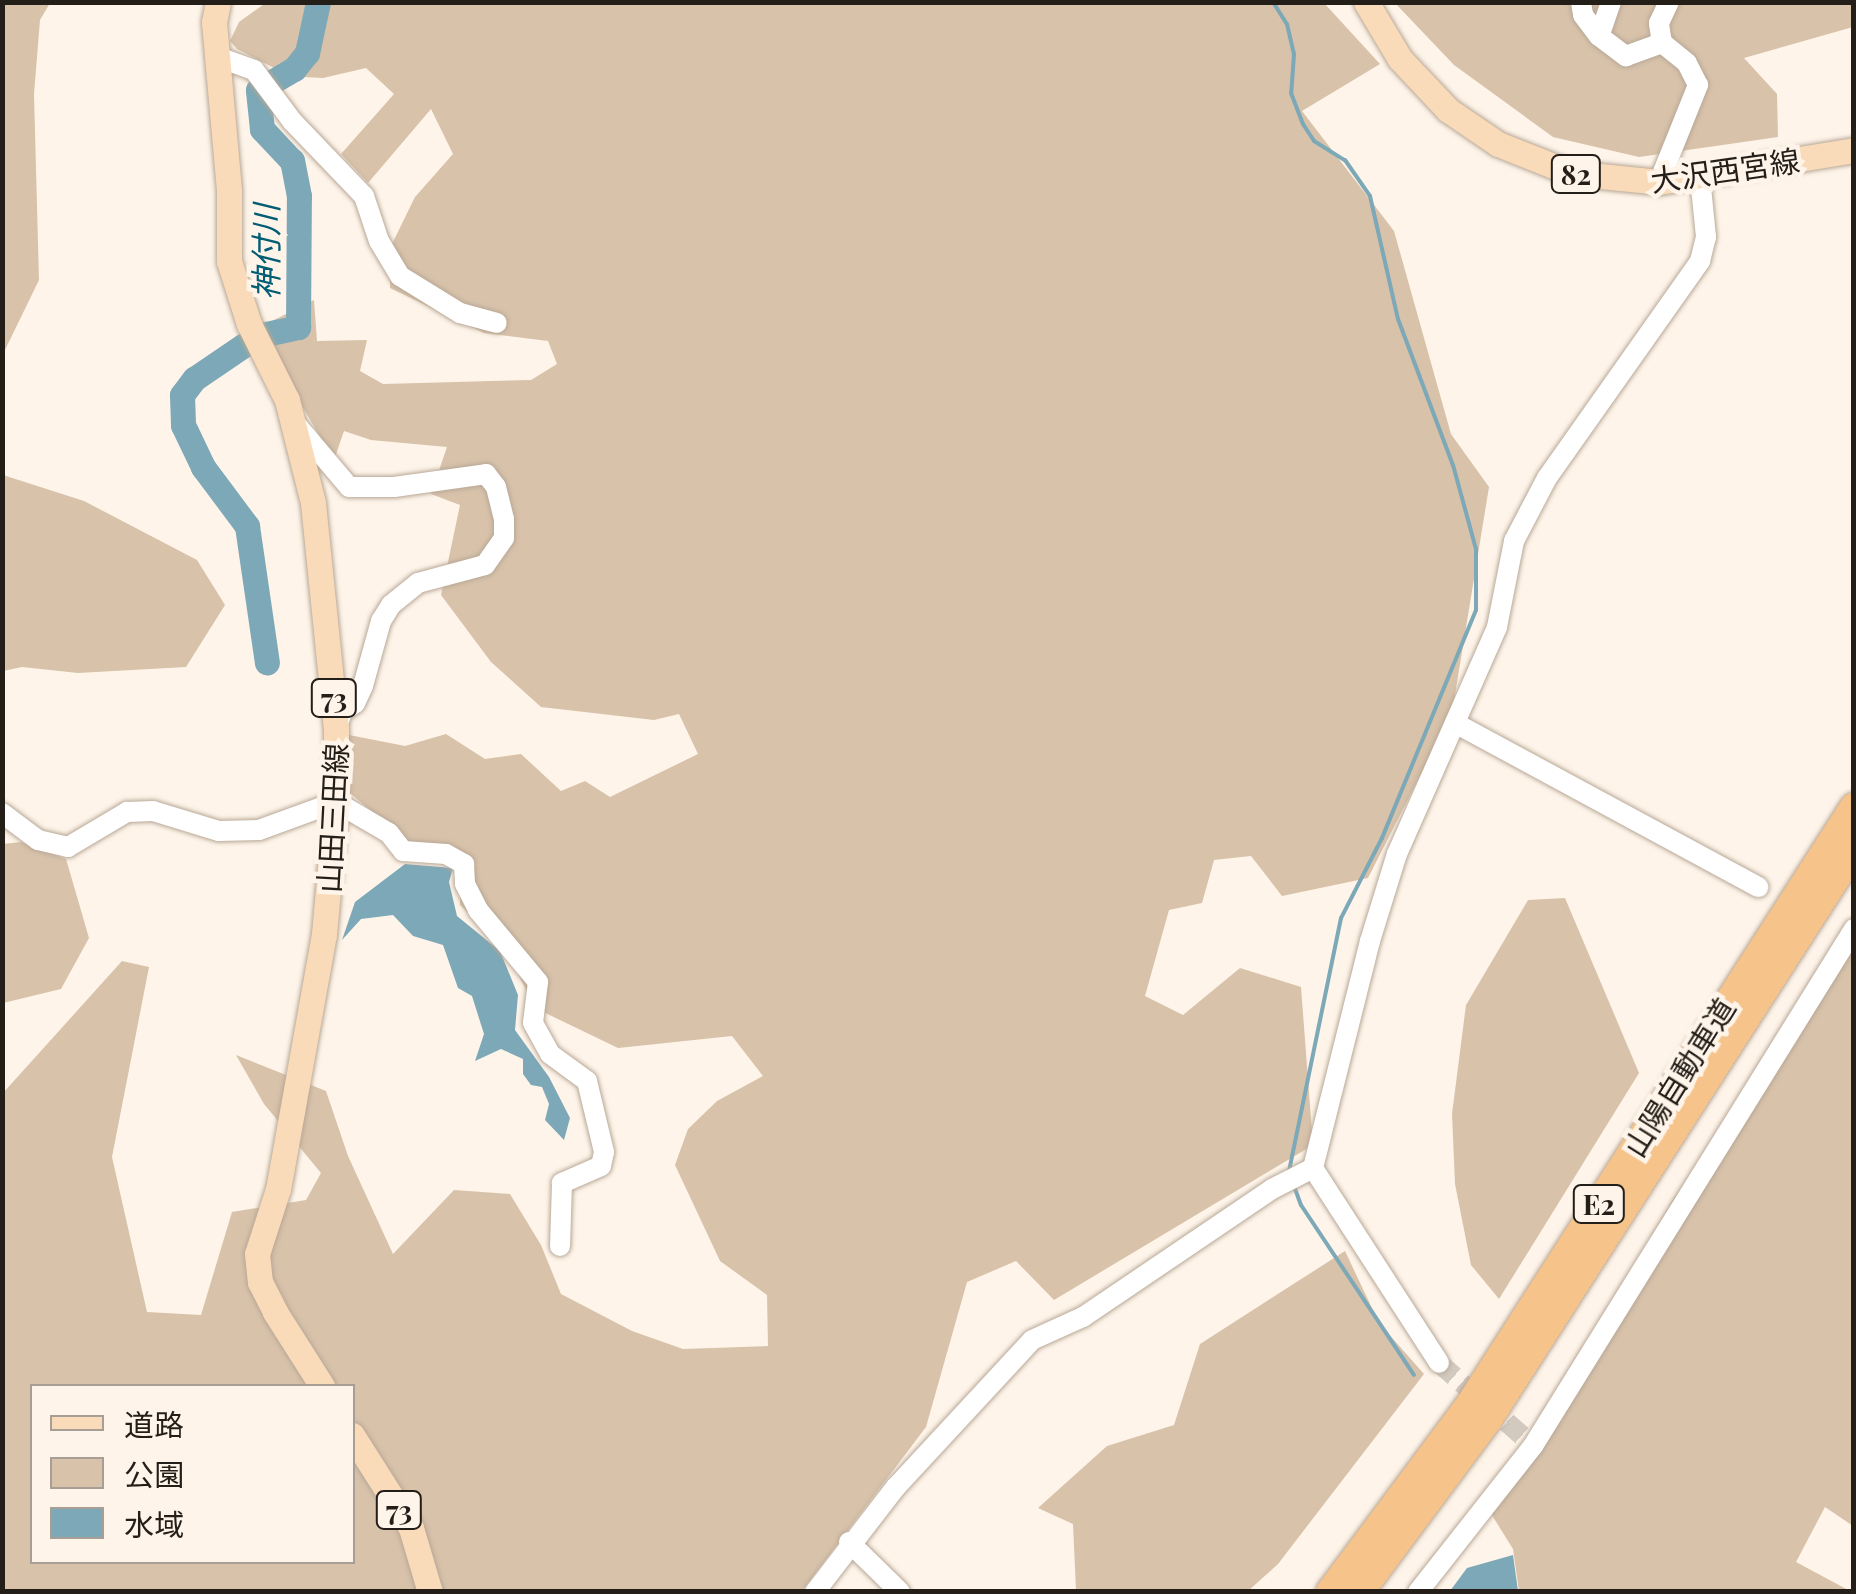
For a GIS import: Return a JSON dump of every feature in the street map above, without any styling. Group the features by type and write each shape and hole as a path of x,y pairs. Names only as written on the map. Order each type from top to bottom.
{"highway":[{"name":"山陽自動車道","path":"1330,1592 1470,1404 1854,806"},
{"name":"山陽自動車道","path":"1360,1592 1489,1418 1854,850"}],"main road":[{"name":"山田三田線","path":"218,2 214,22 229,191 229,262 249,324 294,423 313,503 336,728 336,802 324,934 278,1189 257,1254 260,1282 274,1312 321,1384"},
{"name":"大沢西宮線","path":"1366,2 1400,59 1448,110 1498,144 1571,174 1659,182 1854,150"},
{"name":"73","path":"355,1440 411,1528 430,1592"}],"street":[{"path":"1581,2 1584,15 1599,36 1626,56 1662,43"},
{"path":"1599,36 1611,2"},
{"path":"1659,182 1698,85 1687,63 1662,43 1659,23 1669,2"},
{"path":"218,57 254,70 292,122 364,196 379,241 400,276 460,313 497,323"},
{"path":"1439,1363 1312,1168 1370,940 1397,854 1497,627 1514,541 1524,515 1700,261 1706,238 1700,177"},
{"path":"294,423 349,487 394,487 486,474 496,487 504,519 504,538 485,565 418,583 391,605 381,620 363,686 355,703 342,712 336,728"},
{"path":"1454,723 1758,888"},
{"path":"2,813 38,840 68,847 126,812 153,811 219,831 259,830 336,802 389,833 403,851 446,854 464,864 465,884 478,910 538,982 533,1022 550,1054 587,1081 604,1152 601,1166 562,1183 560,1246"},
{"path":"1418,1592 1530,1443 1854,929"},
{"path":"815,1592 849,1542 979,1392 1032,1340 1083,1317 1272,1188 1312,1168"},
{"path":"849,1542 900,1592"}],"green space":[{"path":"3,2 50,3 40,20 34,94 39,280 3,354"},
{"path":"267,2 1324,3 1380,64 1302,111 1394,231 1451,434 1489,487 1452,713 1368,878 1282,896 1251,856 1214,860 1202,903 1169,910 1145,996 1183,1015 1240,968 1301,987 1313,1145 1054,1300 1016,1261 967,1282 926,1427 802,1591 3,1592 3,1093 122,961 149,967 112,1157 147,1312 201,1315 232,1212 306,1200 321,1173 264,1104 236,1055 326,1091 348,1156 393,1254 454,1190 510,1194 541,1245 561,1294 632,1331 683,1349 768,1346 767,1295 720,1261 675,1165 688,1129 717,1101 763,1076 732,1036 618,1048 535,1008 505,948 460,905 460,863 408,841 346,790 349,735 405,746 446,734 485,759 521,754 561,791 585,781 610,797 698,754 679,714 654,720 541,707 491,662 441,595 460,505 431,494 447,447 371,440 344,431 334,460 286,379 285,368 264,325 314,300 317,341 367,340 360,371 383,384 531,380 557,364 548,341 484,333 390,288 392,244 415,197 453,154 431,109 368,183 341,154 394,94 366,68 323,78 303,77 282,72 237,49 230,41 239,22"},
{"path":"1395,3 1853,3 1853,27 1744,58 1777,94 1778,137 1639,157 1553,137 1454,65"},
{"path":"3,475 84,501 197,560 225,605 186,667 78,673 22,667 3,671"},
{"path":"21,842 66,859 89,938 61,989 3,1003 3,844"},
{"path":"1565,898 1639,1073 1499,1299 1471,1265 1455,1184 1452,1114 1466,1005 1528,900"},
{"path":"1853,939 1853,1526 1825,1507 1796,1562 1850,1591 1519,1591 1513,1549 1490,1512 1672,1201"},
{"path":"1345,1251 1379,1323 1424,1374 1278,1564 1248,1591 1076,1591 1073,1524 1038,1508 1107,1446 1174,1425 1200,1344"}],"water":[{"path":"405,864 453,868 449,882 457,916 500,951 518,995 515,1030 549,1077 570,1118 564,1140 545,1120 549,1104 542,1087 531,1085 523,1074 523,1059 501,1049 475,1061 484,1034 472,996 458,988 443,945 413,936 393,915 361,919 342,940 355,902"},
{"path":"1513,1555 1518,1591 1450,1591 1467,1568"}],"waterway":[{"name":"神付川","path":"266,334 298,327 299,196 292,161 262,129 258,90 294,69 307,53 318,2"},
{"path":"1273,2 1287,24 1294,54 1291,93 1303,124 1314,141 1345,160 1370,196 1398,319 1453,465 1476,549 1476,610 1382,838 1341,918 1289,1172"},
{"name":"神付川","path":"244,345 194,379 182,395 183,425 203,467 247,526 267,663"},
{"path":"1294,1186 1301,1205 1414,1375"}],"tunnel":[{"path":"1439,1363 1527,1440"}]}
